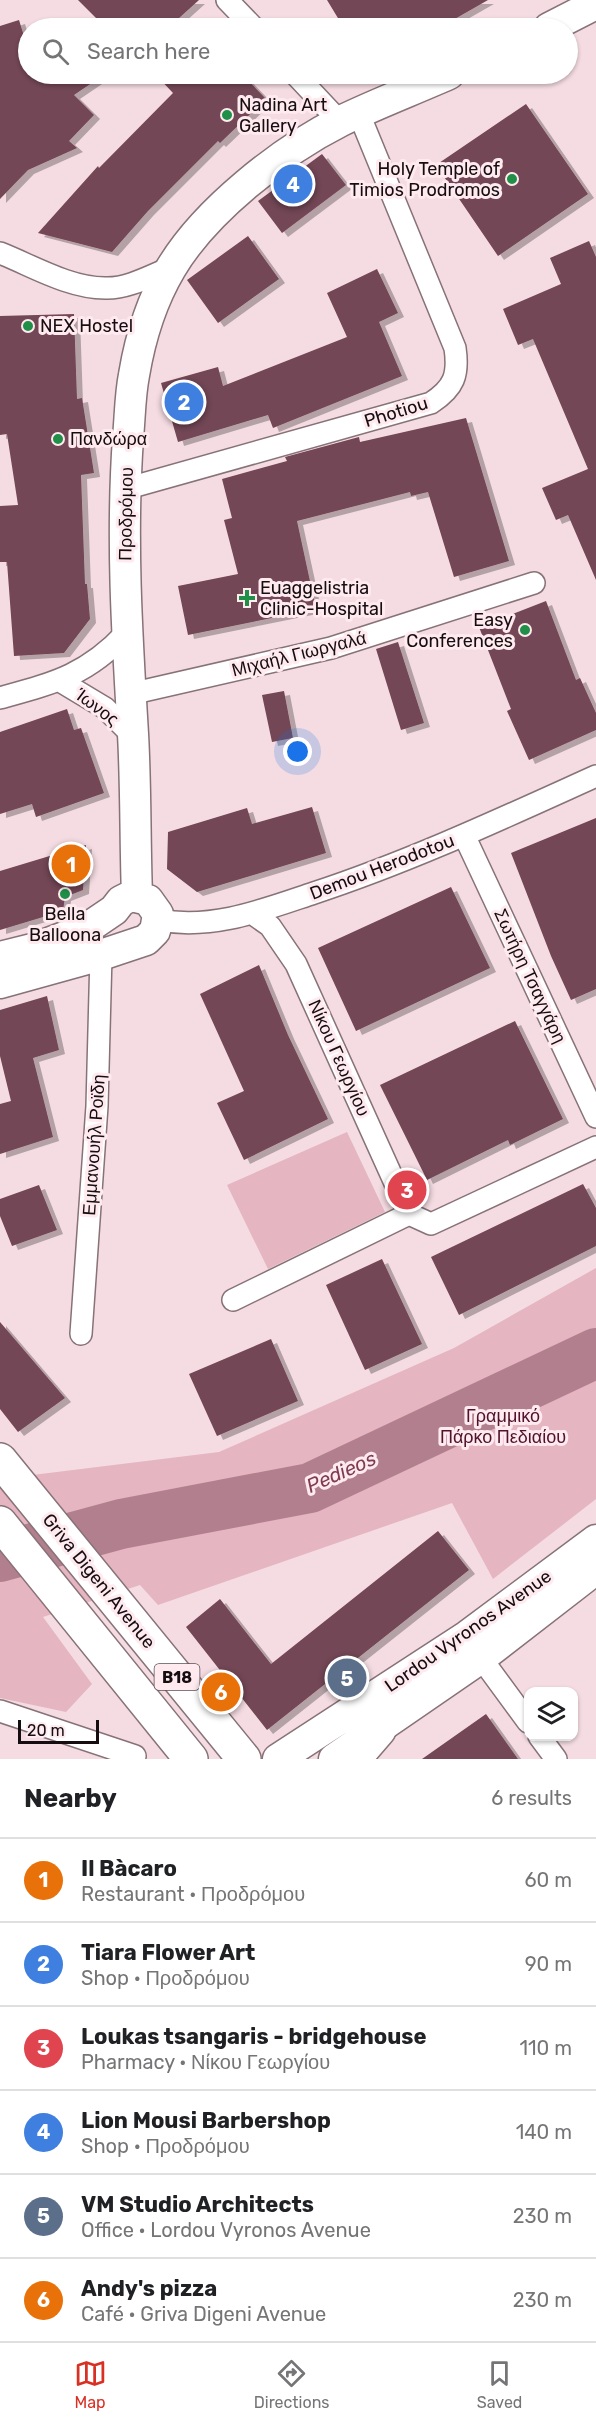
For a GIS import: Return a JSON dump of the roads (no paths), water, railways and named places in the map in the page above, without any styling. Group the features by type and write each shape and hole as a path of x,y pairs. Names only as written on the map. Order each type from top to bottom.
{"main road":[{"name":"Griva Digeni Avenue","path":"5,1465 244,1759"},
{"name":"B18","path":"0,1523 191,1759"},
{"path":"354,1759 379,1730"}],"street":[{"path":"227,0 244,18"},
{"path":"569,18 596,4"},
{"path":"307,84 349,118"},
{"name":"Προδρόμου","path":"135,942 123,938 114,929 112,916 125,903 133,736 126,633 124,489 134,375 153,306 172,267 197,233 224,204 294,149 349,118 426,84"},
{"name":"Photiou","path":"124,489 431,403 443,395 452,383 457,373 455,348 349,118"},
{"path":"0,253 61,279 106,288 131,283 172,267"},
{"name":"Μιχαήλ Γιωργαλά","path":"130,694 331,648 534,583"},
{"name":"Ίωνος","path":"0,698 60,681 97,661 126,633"},
{"name":"Ίωνος","path":"60,681 105,708 133,736"},
{"name":"Demou Herodotou","path":"159,920 179,924 224,921 252,914 357,879 464,835 596,776"},
{"name":"Σωτήρη Τσαγγάρη","path":"464,835 596,1116"},
{"path":"0,957 32,949 86,929 125,903 153,903 159,920 151,936 101,955 0,984"},
{"name":"Νίκου Γεωργίου","path":"252,914 270,926 296,964 409,1214"},
{"name":"Εμμανουήλ Ροϊδη","path":"81,1334 97,1106 101,955"},
{"path":"233,1300 409,1214 431,1224 596,1147"},
{"name":"Lordou Vyronos Avenue","path":"278,1759 467,1636 596,1540"},
{"name":"Lordou Vyronos Avenue","path":"334,1759 482,1658 596,1569"},
{"path":"482,1658 524,1716"},
{"path":"0,1711 135,1755"},
{"path":"542,1741 556,1759"}],"waterway":[{"name":"Pedieos","path":"0,1557 121,1524 310,1488 596,1353"}],"place":[{"name":"Nadina Art Gallery","path":"227,115"},
{"name":"Holy Temple of Timios Prodromos","path":"512,179"},
{"name":"Lion Mousi Barbershop","path":"293,184"},
{"name":"NEX Hostel","path":"28,326"},
{"name":"Tiara Flower Art","path":"184,402"},
{"name":"Πανδώρα","path":"58,439"},
{"name":"Euaggelistria Clinic-Hospital","path":"247,598"},
{"name":"Easy Conferences","path":"525,630"},
{"name":"Il Bàcaro","path":"71,864"},
{"name":"Bella Balloona","path":"65,894"},
{"name":"Loukas tsangaris - bridgehouse","path":"407,1190"},
{"name":"VM Studio Architects","path":"347,1678"},
{"name":"Andy's pizza","path":"221,1692"}],"park label":[{"name":"Γραμμικό Πάρκο Πεδιαίου","path":"503,1426"}]}
